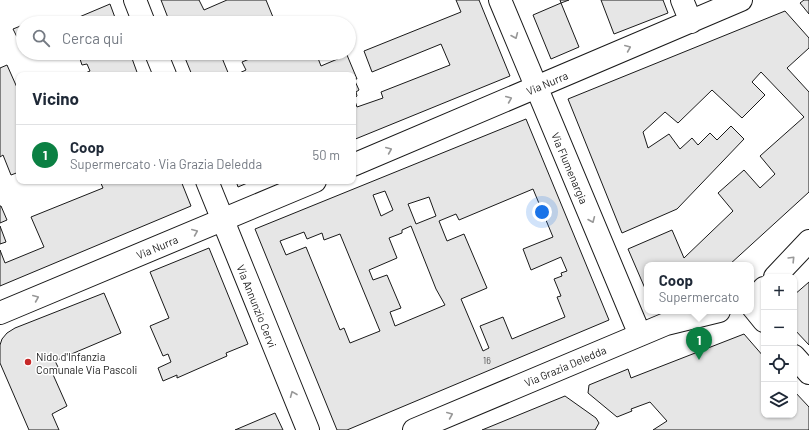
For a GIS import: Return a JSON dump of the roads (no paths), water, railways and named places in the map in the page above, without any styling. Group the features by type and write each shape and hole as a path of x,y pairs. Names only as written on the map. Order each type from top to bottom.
{"street":[{"path":"135,0 141,16"},
{"name":"Via Flumenargia","path":"500,0 640,335"},
{"path":"682,0 691,22"},
{"name":"Via Nurra","path":"356,164 741,0"},
{"path":"159,60 164,72"},
{"name":"Via Annunzio Cervi","path":"207,184 308,430"},
{"name":"Via Nurra","path":"0,313 308,184"},
{"path":"778,274 809,241"},
{"path":"754,299 761,291"},
{"path":"754,309 761,317"},
{"name":"Via Grazia Deledda","path":"414,430 666,324 707,314"},
{"path":"797,359 809,373"}],"place":[{"name":"Coop","path":"699,360"},
{"name":"Nido d'Infanzia Comunale Via Pascoli","path":"28,362"}]}
